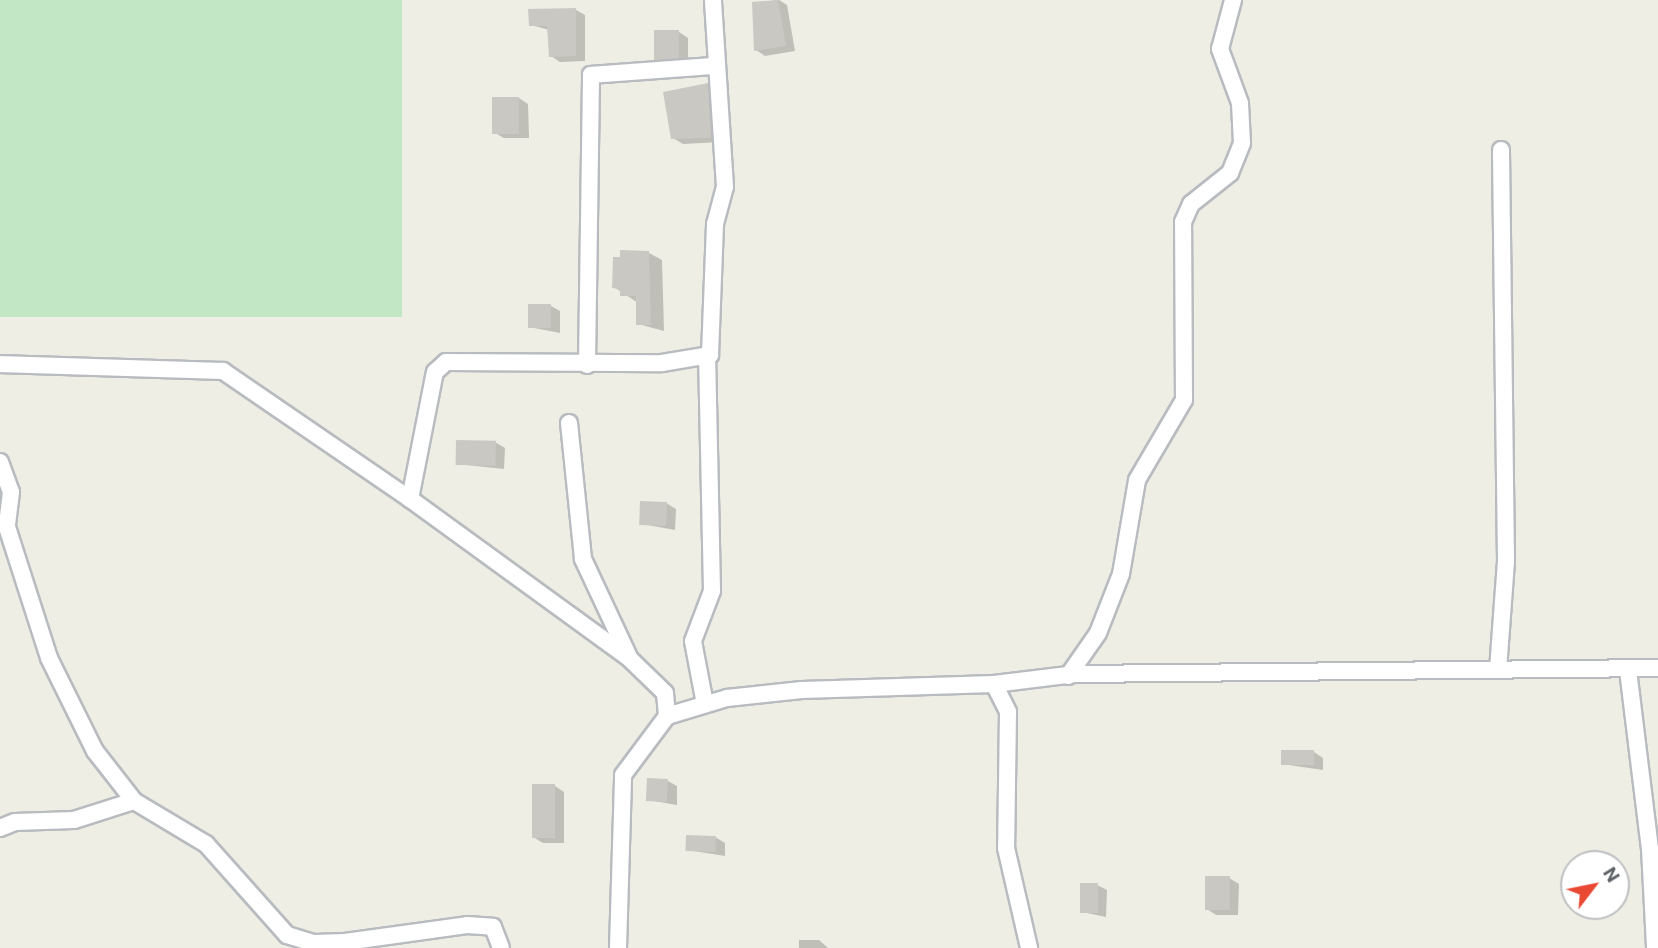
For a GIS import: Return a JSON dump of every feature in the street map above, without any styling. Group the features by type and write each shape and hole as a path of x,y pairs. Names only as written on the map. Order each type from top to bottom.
{"street":[{"path":"705,704 693,641 712,591 707,356 714,331 715,223 725,187 715,66 713,0"},
{"path":"1068,676 1098,633 1121,574 1137,480 1184,400 1183,222 1191,204 1230,173 1242,143 1240,103 1220,49 1233,0"},
{"path":"587,365 592,75 715,66"},
{"path":"1498,670 1506,561 1501,150"},
{"path":"410,499 435,372 446,362 587,365 707,356"},
{"path":"0,364 223,371 410,499 629,658 665,693 667,716"},
{"path":"569,423 583,559 629,658"},
{"path":"0,462 11,492 7,527 49,658 95,751 134,801 206,844 287,935 314,943 345,942 467,925 493,928 501,948"},
{"path":"618,948 623,775 667,716 705,704 860,686 994,684 1068,676 1658,668"},
{"path":"1628,670 1650,848 1655,948"},
{"path":"994,684 1007,712 1006,848 1029,948"},
{"path":"0,828 74,820 134,801"}],"green space":[{"path":"0,0 402,0 402,317 0,317"}],"building":[{"path":"778,0 786,46 754,51 752,2"},
{"path":"576,8 576,56 549,57 547,26 529,26 528,9"},
{"path":"654,30 679,30 679,60 654,60"},
{"path":"708,83 711,138 671,139 663,92"},
{"path":"492,97 519,97 519,134 492,134"},
{"path":"620,250 649,251 651,325 636,325 636,296 620,296 620,289 612,288 613,257 620,257"},
{"path":"528,304 551,304 551,328 528,328"},
{"path":"456,440 496,441 496,466 456,465"},
{"path":"640,501 667,502 666,526 639,525"},
{"path":"1281,750 1314,750 1314,765 1281,765"},
{"path":"647,778 668,779 667,802 646,801"},
{"path":"532,784 555,784 555,838 532,838"},
{"path":"686,835 716,836 715,852 685,851"},
{"path":"1205,876 1230,876 1230,910 1205,910"},
{"path":"1080,883 1098,883 1098,913 1080,913"}]}
